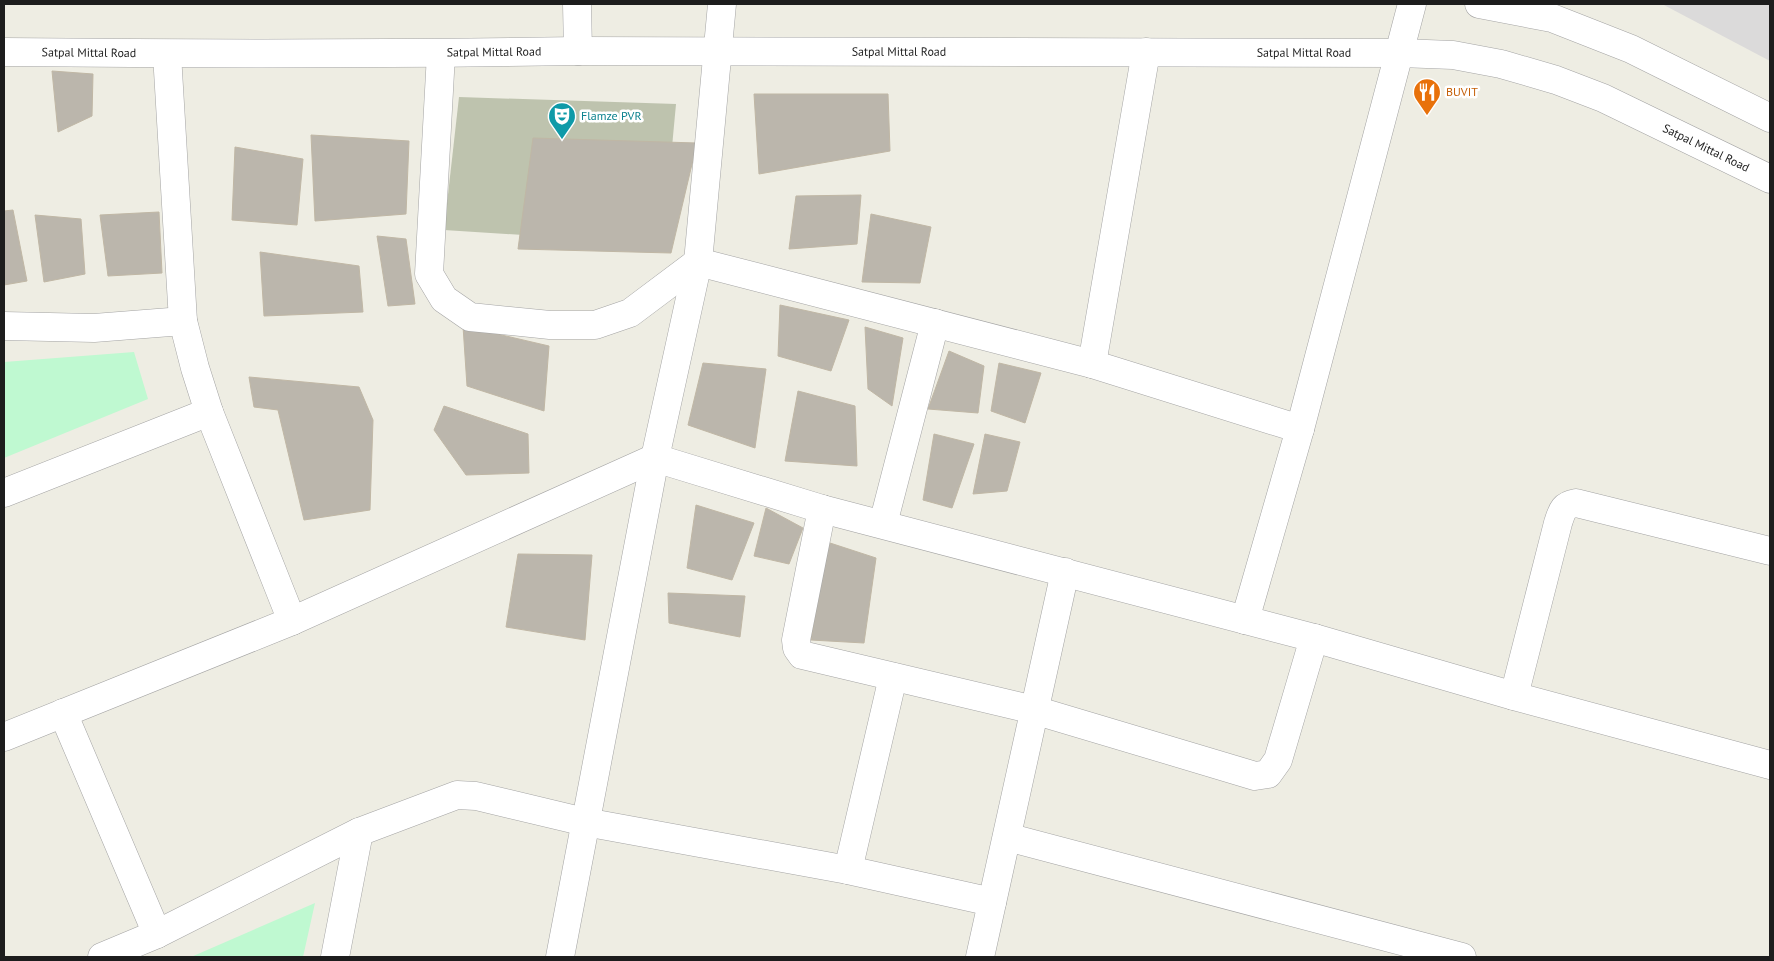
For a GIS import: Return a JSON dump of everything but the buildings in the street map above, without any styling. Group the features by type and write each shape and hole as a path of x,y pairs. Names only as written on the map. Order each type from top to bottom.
{"street":[{"path":"577,4 578,51"},
{"path":"560,957 655,458 698,262 722,4"},
{"path":"1245,620 1300,429 1412,4"},
{"path":"1479,4 1552,18 1631,49 1770,118"},
{"name":"Satpal Mittal Road","path":"4,52 441,54 578,51 1146,52 1453,55 1501,64 1556,80 1603,98 1770,179"},
{"path":"1092,364 1146,52"},
{"path":"167,54 183,321 208,412 292,621"},
{"path":"441,54 429,274 444,299 470,317 550,325 595,325 630,313 698,262"},
{"path":"698,262 1092,364 1300,429"},
{"path":"4,326 94,328 183,321"},
{"path":"883,524 935,324"},
{"path":"4,493 208,412"},
{"path":"4,737 292,621 655,458 822,509 1314,638 1514,696 1770,765"},
{"path":"1514,696 1558,522 1562,511 1568,504 1576,503 1770,550"},
{"path":"822,509 796,640 797,648 802,655 1034,710 1255,776 1268,774 1278,760 1314,638"},
{"path":"980,957 1066,572"},
{"path":"848,870 893,677"},
{"path":"63,713 157,934"},
{"path":"102,957 157,934 359,832 457,794 476,796 585,822 848,870 992,902"},
{"path":"335,957 359,832"},
{"path":"1007,837 1462,957"}],"shaded area":[{"path":"1662,4 1770,4 1770,61"},
{"path":"459,97 676,104 663,244 444,230"}],"green space":[{"path":"134,352 148,399 4,458 4,362"},
{"path":"315,903 303,957 191,957"}],"place":[{"name":"BUVIT","path":"1427,116"},
{"name":"Flamze PVR","path":"562,140"}]}
